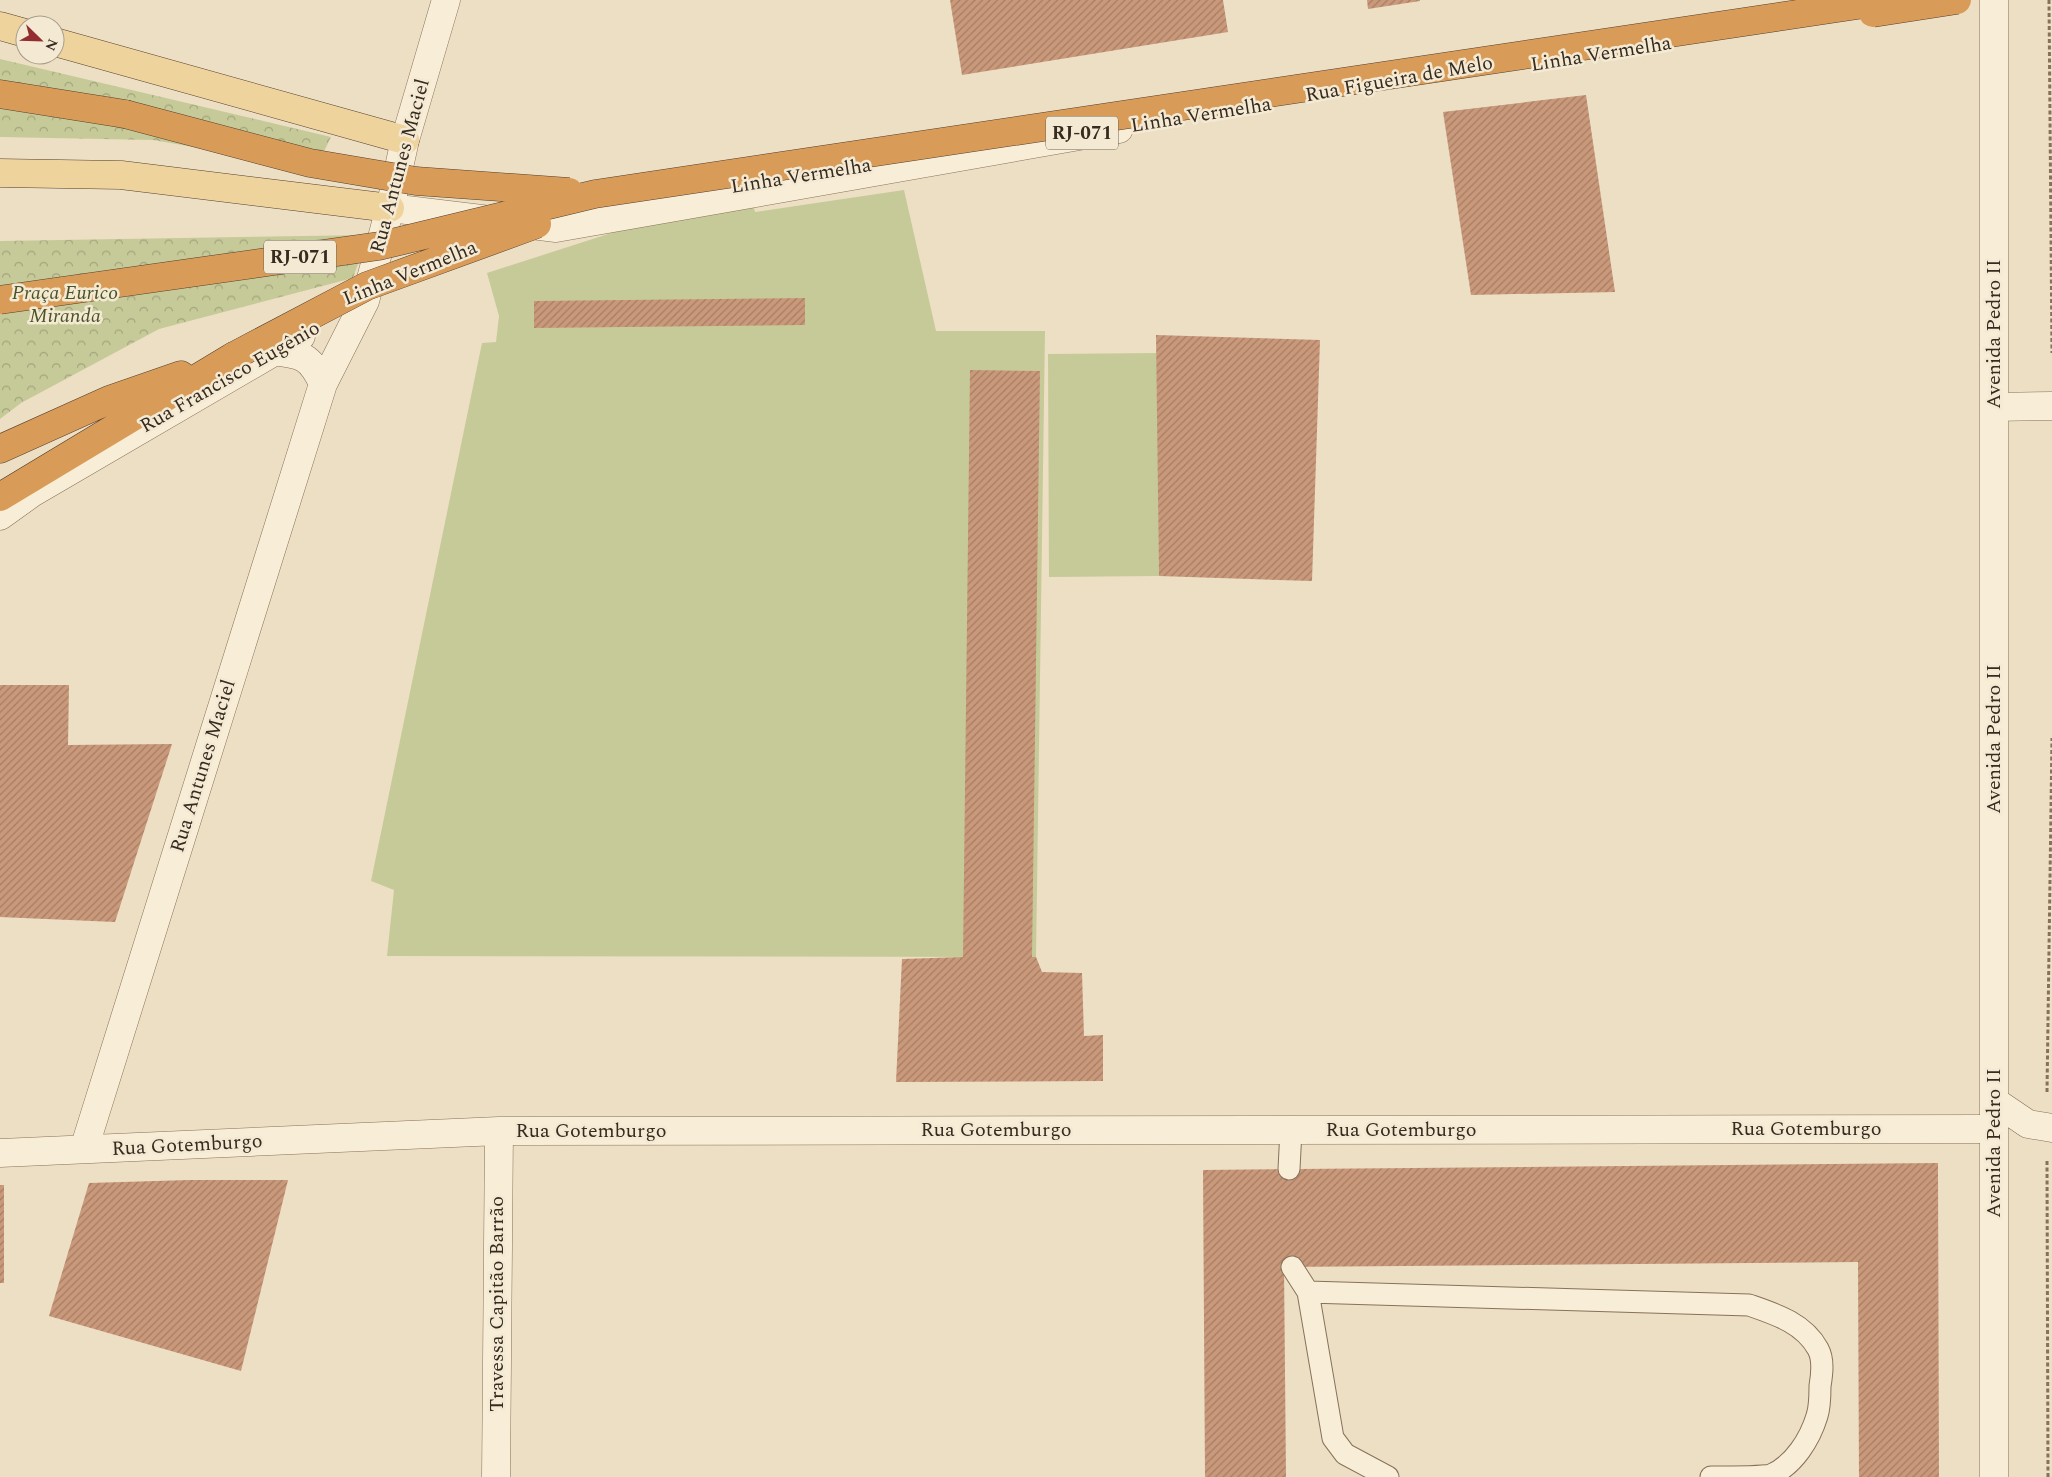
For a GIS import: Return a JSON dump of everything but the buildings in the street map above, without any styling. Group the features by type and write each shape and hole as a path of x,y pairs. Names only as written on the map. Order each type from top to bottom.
{"highway":[{"name":"Linha Vermelha","path":"595,194 1891,0"},
{"name":"Linha Vermelha","path":"234,356 368,286 556,217 816,173 1957,0"},
{"path":"0,94 125,114 310,163 416,181 595,194"},
{"name":"RJ-071","path":"0,300 379,246 595,194"},
{"path":"0,497 234,356"},
{"name":"RJ-071","path":"0,450 109,400 234,356"}],"main road":[{"path":"0,26 15,30"},
{"path":"65,45 405,140"},
{"path":"0,173 122,175 390,208"}],"street":[{"name":"Rua Antunes Maciel","path":"84,1149 323,384 365,301 390,208 405,140 446,0"},
{"name":"Rua Figueira de Melo","path":"390,208 556,228 1845,0"},
{"name":"Avenida Pedro II","path":"1994,0 1994,1477"},
{"name":"Rua Francisco Eugênio","path":"0,516 32,493 273,351 365,301 556,228"},
{"path":"273,351 295,353 310,361 323,384"},
{"path":"1994,407 2052,406"},
{"path":"1994,1101 2028,1124 2052,1128"},
{"name":"Rua Gotemburgo","path":"0,1153 498,1131 1993,1129"},
{"name":"Travessa Capitão Barrão","path":"496,1477 498,1131"}],"lane":[{"path":"1289,1169 1291,1130"},
{"path":"1292,1267 1308,1292 1333,1438 1345,1454 1388,1477"},
{"path":"1308,1292 1749,1305 1794,1323 1808,1336 1818,1350 1822,1368 1818,1415 1809,1436 1785,1467 1769,1476 1711,1477"}],"path":[{"path":"2050,0 2052,353"}],"green space":[{"path":"0,59 15,63 15,65 25,65 331,137 313,174 205,149 153,140 0,137"},
{"path":"904,190 936,331 1045,331 1036,957 387,956 394,890 371,881 482,343 496,342 499,316 487,273 633,226 752,200 755,212"},
{"name":"Praça Eurico Miranda","path":"368,235 353,278 159,329 21,403 0,419 0,241"},
{"path":"1158,353 1159,576 1049,577 1048,354"}]}
